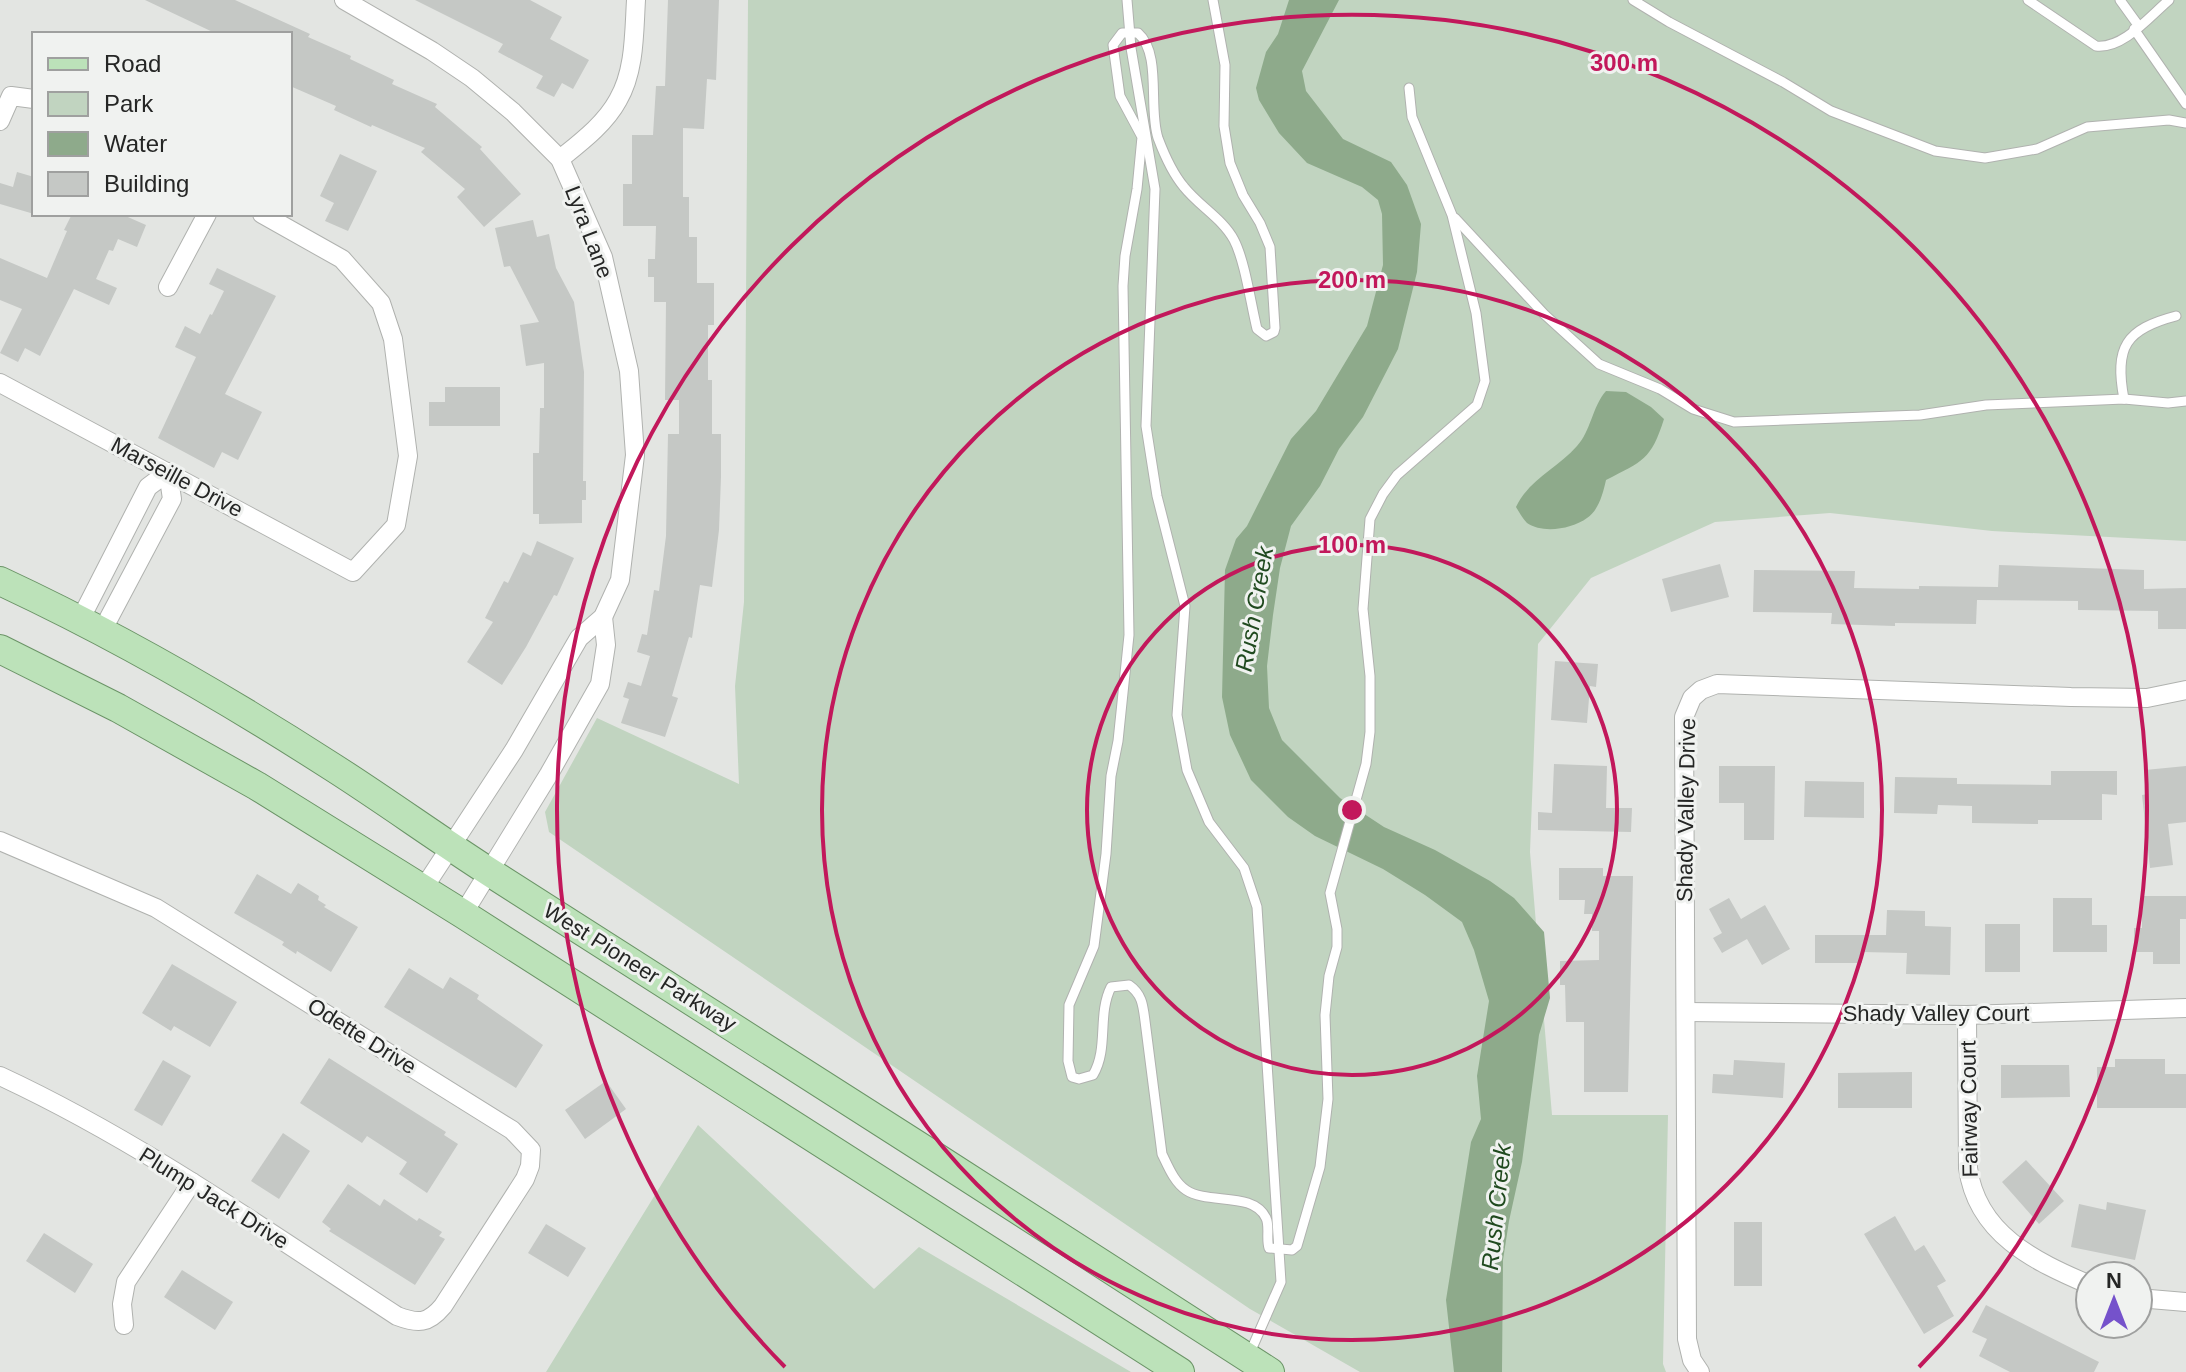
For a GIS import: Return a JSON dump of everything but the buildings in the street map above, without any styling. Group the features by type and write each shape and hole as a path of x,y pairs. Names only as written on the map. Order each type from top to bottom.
{"main road":[{"name":"West Pioneer Parkway","path":"0,581 185,677 330,766 1259,1365"},
{"path":"0,649 118,708 257,786 1180,1372"}],"street":[{"name":"Lyra Lane","path":"344,0 472,78 513,112 560,159 603,257 629,371 635,455 620,580 603,617 579,638 514,750 423,889"},
{"path":"560,159 592,132 619,100 634,41 636,0"},
{"path":"0,121 11,96 32,99"},
{"path":"168,287 206,216"},
{"name":"Marseille Drive","path":"0,383 353,572 396,525 408,456 393,339 381,303 342,259 266,216"},
{"path":"168,472 172,499 91,626 148,487 168,472"},
{"name":"Lyra Lane","path":"463,914 600,684 606,645 603,617"},
{"name":"Shady Valley Drive","path":"1700,1372 1692,1360 1687,1339 1684,717 1692,698 1701,690 1717,684 2147,698 2186,690"},
{"name":"Odette Drive","path":"0,841 156,908 512,1130 523,1140 531,1150 525,1179 443,1306 424,1323"},
{"name":"Shady Valley Court","path":"1686,1012 1967,1015 2186,1008"},
{"name":"Fairway Court","path":"1967,1015 1968,1168 1971,1191 1989,1222 2018,1248 2050,1268 2074,1278"},
{"name":"Plump Jack Drive","path":"0,1076 95,1124 192,1182 397,1316 424,1323"},
{"path":"124,1325 122,1304 126,1282 192,1182"},
{"path":"2154,1299 2186,1302"}],"lane":[{"path":"1127,0 1155,189 1146,426 1157,496 1185,606 1177,715 1187,770 1209,822 1244,868 1257,907 1281,1282 1259,1365"},
{"path":"1213,0 1225,65 1224,126 1230,163 1270,247 1275,328 1270,335 1263,335 1257,329 1234,240 1183,187 1171,166 1158,137 1154,117 1148,46 1138,33 1130,31 1118,36 1113,45 1120,96 1142,137 1123,286 1129,635 1094,946 1069,1005 1069,1073 1075,1079 1088,1078 1098,1067 1103,1045 1105,999 1111,987 1129,985 1138,991 1142,1000 1162,1154 1169,1167 1184,1189 1202,1198 1238,1200 1259,1210 1267,1219 1269,1248 1279,1250 1292,1250 1297,1246 1320,1167 1328,1099 1325,1015 1329,976 1337,947 1330,893 1358,792 1370,732 1370,676 1363,609 1370,519 1397,475 1477,405 1485,381 1476,313 1452,215 1412,117 1409,88"},
{"path":"1633,0 1831,111 1935,151 1985,158 2037,149 2087,127 2169,120 2186,123"},
{"path":"2028,0 2096,46 2112,47 2169,0"},
{"path":"2120,0 2186,104"},
{"path":"1452,215 1544,314 1599,364 1660,389 1693,409 1734,422 1920,415 1986,405 2124,399 2168,403 2186,401"},
{"path":"2124,399 2120,376 2131,335 2149,323 2176,316"}],"green space":[{"path":"748,0 2186,0 2186,541 1992,531 1830,513 1715,522 1591,578 1538,644 1530,852 1552,1115 1668,1115 1663,1364 1666,1372 1360,1372 1250,1309 549,832 545,812 597,718 739,784 735,686 744,602"},
{"path":"698,1125 874,1289 919,1247 1131,1372 546,1372"}],"water":[{"name":"Rush Creek","path":"1289,0 1339,0 1302,71 1306,91 1343,139 1391,162 1407,185 1421,224 1417,272 1398,349 1363,417 1291,526 1280,568 1273,615 1267,666 1269,708 1282,740 1340,798 1384,827 1435,850 1490,881 1514,898 1544,932 1550,998 1539,1035 1522,1162 1503,1260 1502,1372 1454,1372 1446,1300 1471,1142 1481,1119 1477,1076 1489,1001 1474,950 1462,922 1383,869 1315,836 1288,817 1251,780 1230,735 1222,697 1225,570 1236,539 1247,526 1291,439 1316,411 1367,326 1383,265 1382,214 1378,200 1362,187 1307,163 1279,133 1259,100 1256,88 1266,52 1278,34"},
{"path":"1606,391 1626,392 1664,419 1655,443 1644,458 1606,480 1597,506 1587,518 1557,529 1527,523 1516,507 1536,481 1577,446"}]}
